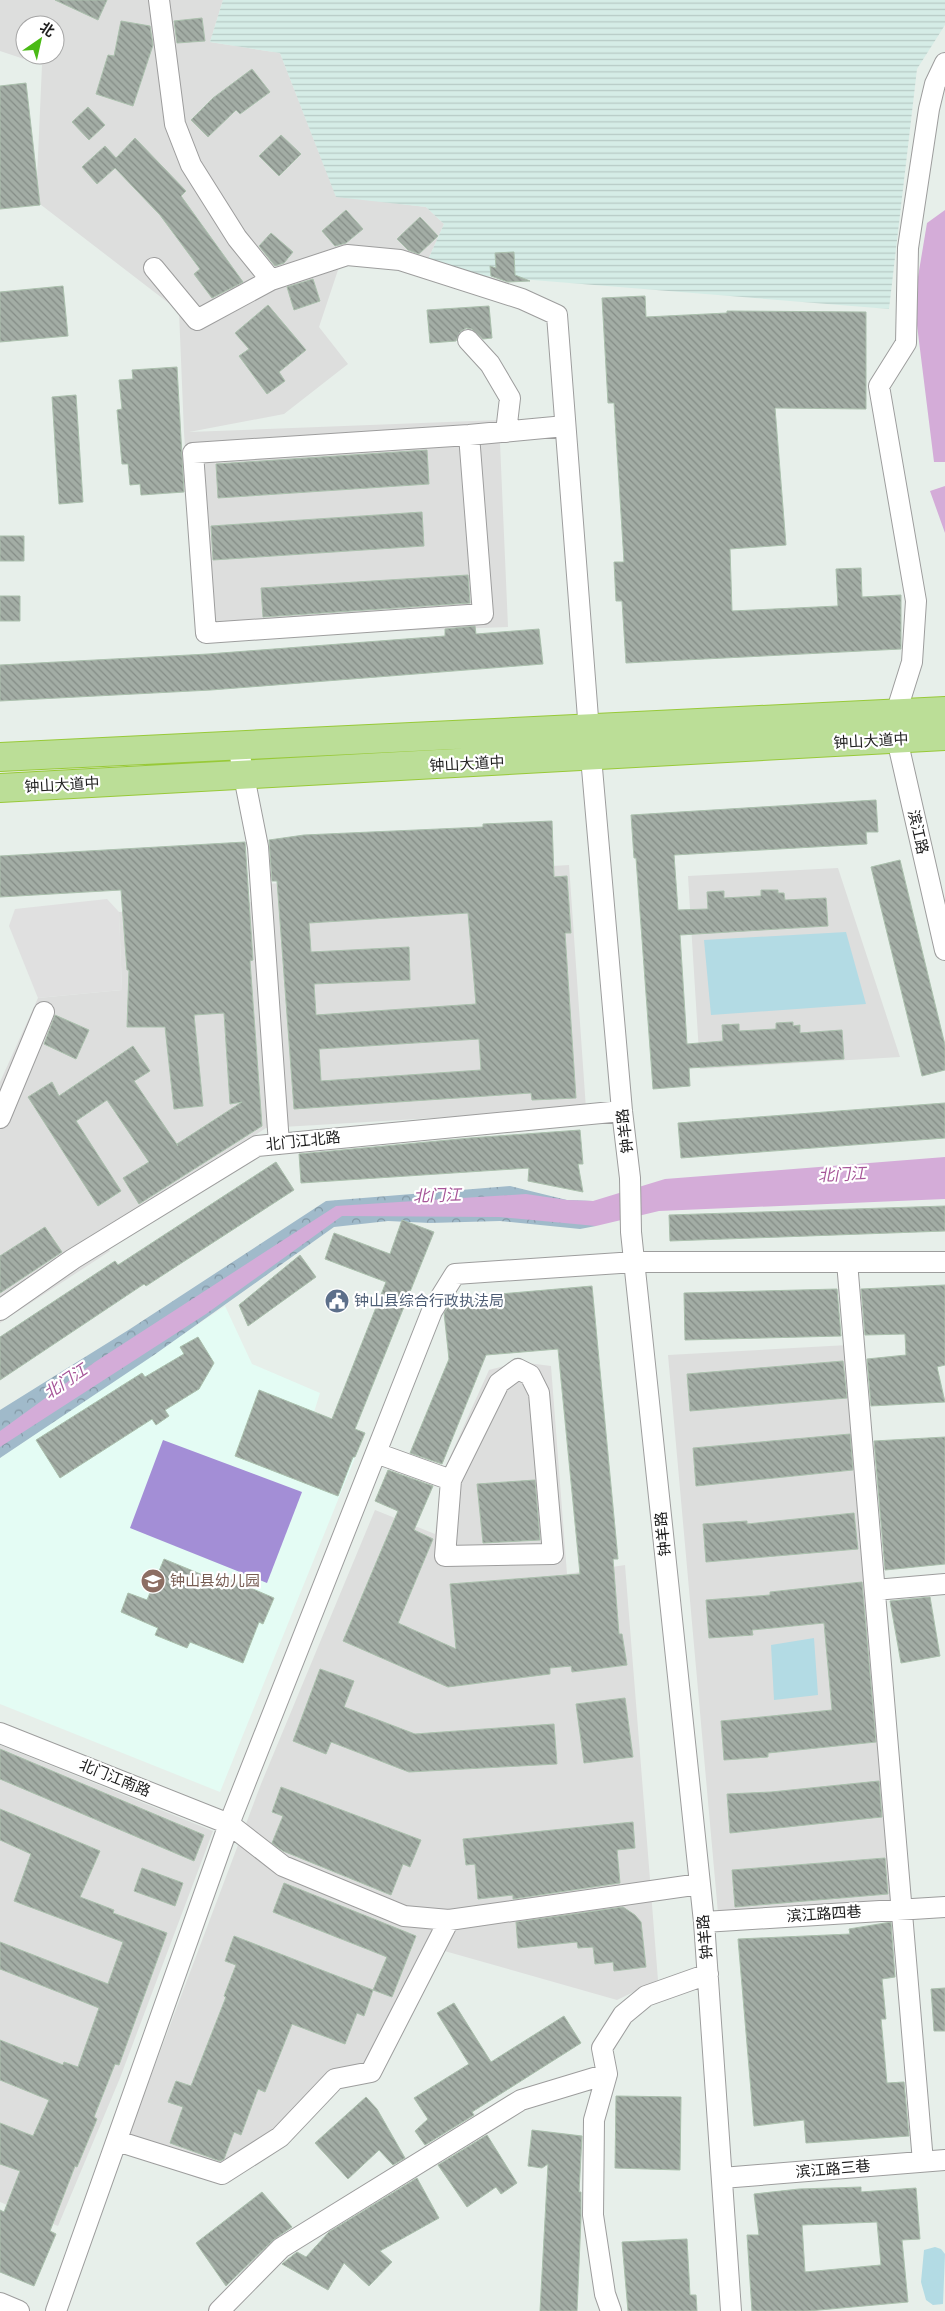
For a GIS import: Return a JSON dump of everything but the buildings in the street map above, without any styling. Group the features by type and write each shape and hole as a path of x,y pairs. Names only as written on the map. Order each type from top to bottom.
{"highway":[{"name":"钟山大道中","path":"0,757 589,729 939,724"},
{"name":"钟山大道中","path":"0,788 591,757 896,726"}],"street":[{"path":"154,268 196,320 271,280 237,238 191,165 175,124 159,0"},
{"path":"896,726 912,662 916,601 878,386 906,343 908,248 929,109 935,84 945,63"},
{"name":"钟羊路","path":"271,280 347,255 400,260 522,299 556,315 591,757 622,1110 630,1178 630,1232 635,1262 704,1922 731,2311"},
{"path":"468,340 490,364 510,398 506,432"},
{"path":"469,435 483,614 206,633 193,453 469,435 565,426"},
{"name":"滨江路","path":"896,726 945,950"},
{"path":"238,746 258,847 279,1144"},
{"path":"0,1118 44,1012"},
{"name":"北门江北路","path":"0,1310 74,1259 257,1146 622,1110"},
{"path":"56,2311 229,1824 432,1311 454,1274 635,1262 945,1262"},
{"path":"847,1262 923,2162"},
{"path":"518,1369 530,1375 539,1393 553,1554 445,1556 451,1480 499,1383 518,1369"},
{"path":"376,1453 451,1480"},
{"path":"874,1590 945,1584"},
{"name":"北门江南路","path":"0,1733 229,1824 283,1866 404,1916 449,1920 700,1884"},
{"name":"滨江路四巷","path":"704,1922 945,1907"},
{"path":"117,2141 222,2174 280,2138 335,2079 371,2072 449,1920"},
{"path":"610,2311 593,2215 594,2120 607,2074 602,2048 623,2014 646,1996 708,1974"},
{"path":"219,2311 281,2248 521,2100 607,2074"},
{"name":"滨江路三巷","path":"722,2178 945,2160"},
{"path":"0,2303 19,2311"}],"shaded area":[{"path":"0,0 223,0 210,42 280,53 336,196 426,207 444,224 423,271 340,264 319,327 348,364 284,414 189,432 499,420 508,627 199,638 184,433 179,311 36,201 42,65 65,65 65,15 15,15 15,56 0,51"},
{"path":"223,0 945,0 945,25 917,69 889,309 423,271 444,224 426,207 336,197 280,53 210,42"},
{"path":"569,865 586,1109 266,1128 99,1235 110,1251 0,1323 0,1082 38,998 122,990 119,912 251,902 250,885"},
{"path":"838,868 900,1057 700,1069 688,876"},
{"path":"107,899 119,912 122,990 38,998 9,926 15,909"},
{"path":"846,932 866,1004 711,1015 704,940"},
{"name":"钟山县幼儿园","path":"225,1306 252,1364 320,1393 314,1412 365,1433 220,1792 0,1704 0,1458"},
{"path":"848,1345 896,1906 718,1913 668,1355"},
{"path":"520,1362 551,1366 567,1574 625,1565 658,1980 617,2000 441,1950 396,2043 341,2087 285,2143 220,2179 200,2179 123,2150 261,1784 375,1510 435,1534 444,1470 489,1370"},
{"path":"163,1440 302,1492 267,1583 130,1528"},
{"path":"814,1638 818,1695 774,1700 771,1645"},
{"path":"0,1745 213,1831 120,2078 58,2226 0,2202"},
{"path":"935,2247 941,2249 945,2254 943,2304 933,2305 926,2300 921,2282 924,2250"}],"green space":[{"path":"510,1186 567,1200 593,1201 596,1226 580,1229 500,1221 430,1223 388,1221 334,1227 154,1355 0,1458 0,1410 130,1329 326,1201"}],"water":[{"path":"945,210 945,462 934,462 914,301 927,223"},
{"path":"945,486 945,533 930,491"},
{"name":"北门江","path":"945,1157 945,1199 659,1211 596,1226 499,1217 342,1216 206,1314 0,1447 0,1431 95,1362 336,1206 526,1194 567,1200 593,1201 665,1179"}],"place":[{"name":"钟山县综合行政执法局","path":"337,1301"},
{"name":"钟山县幼儿园","path":"153,1581"}]}
